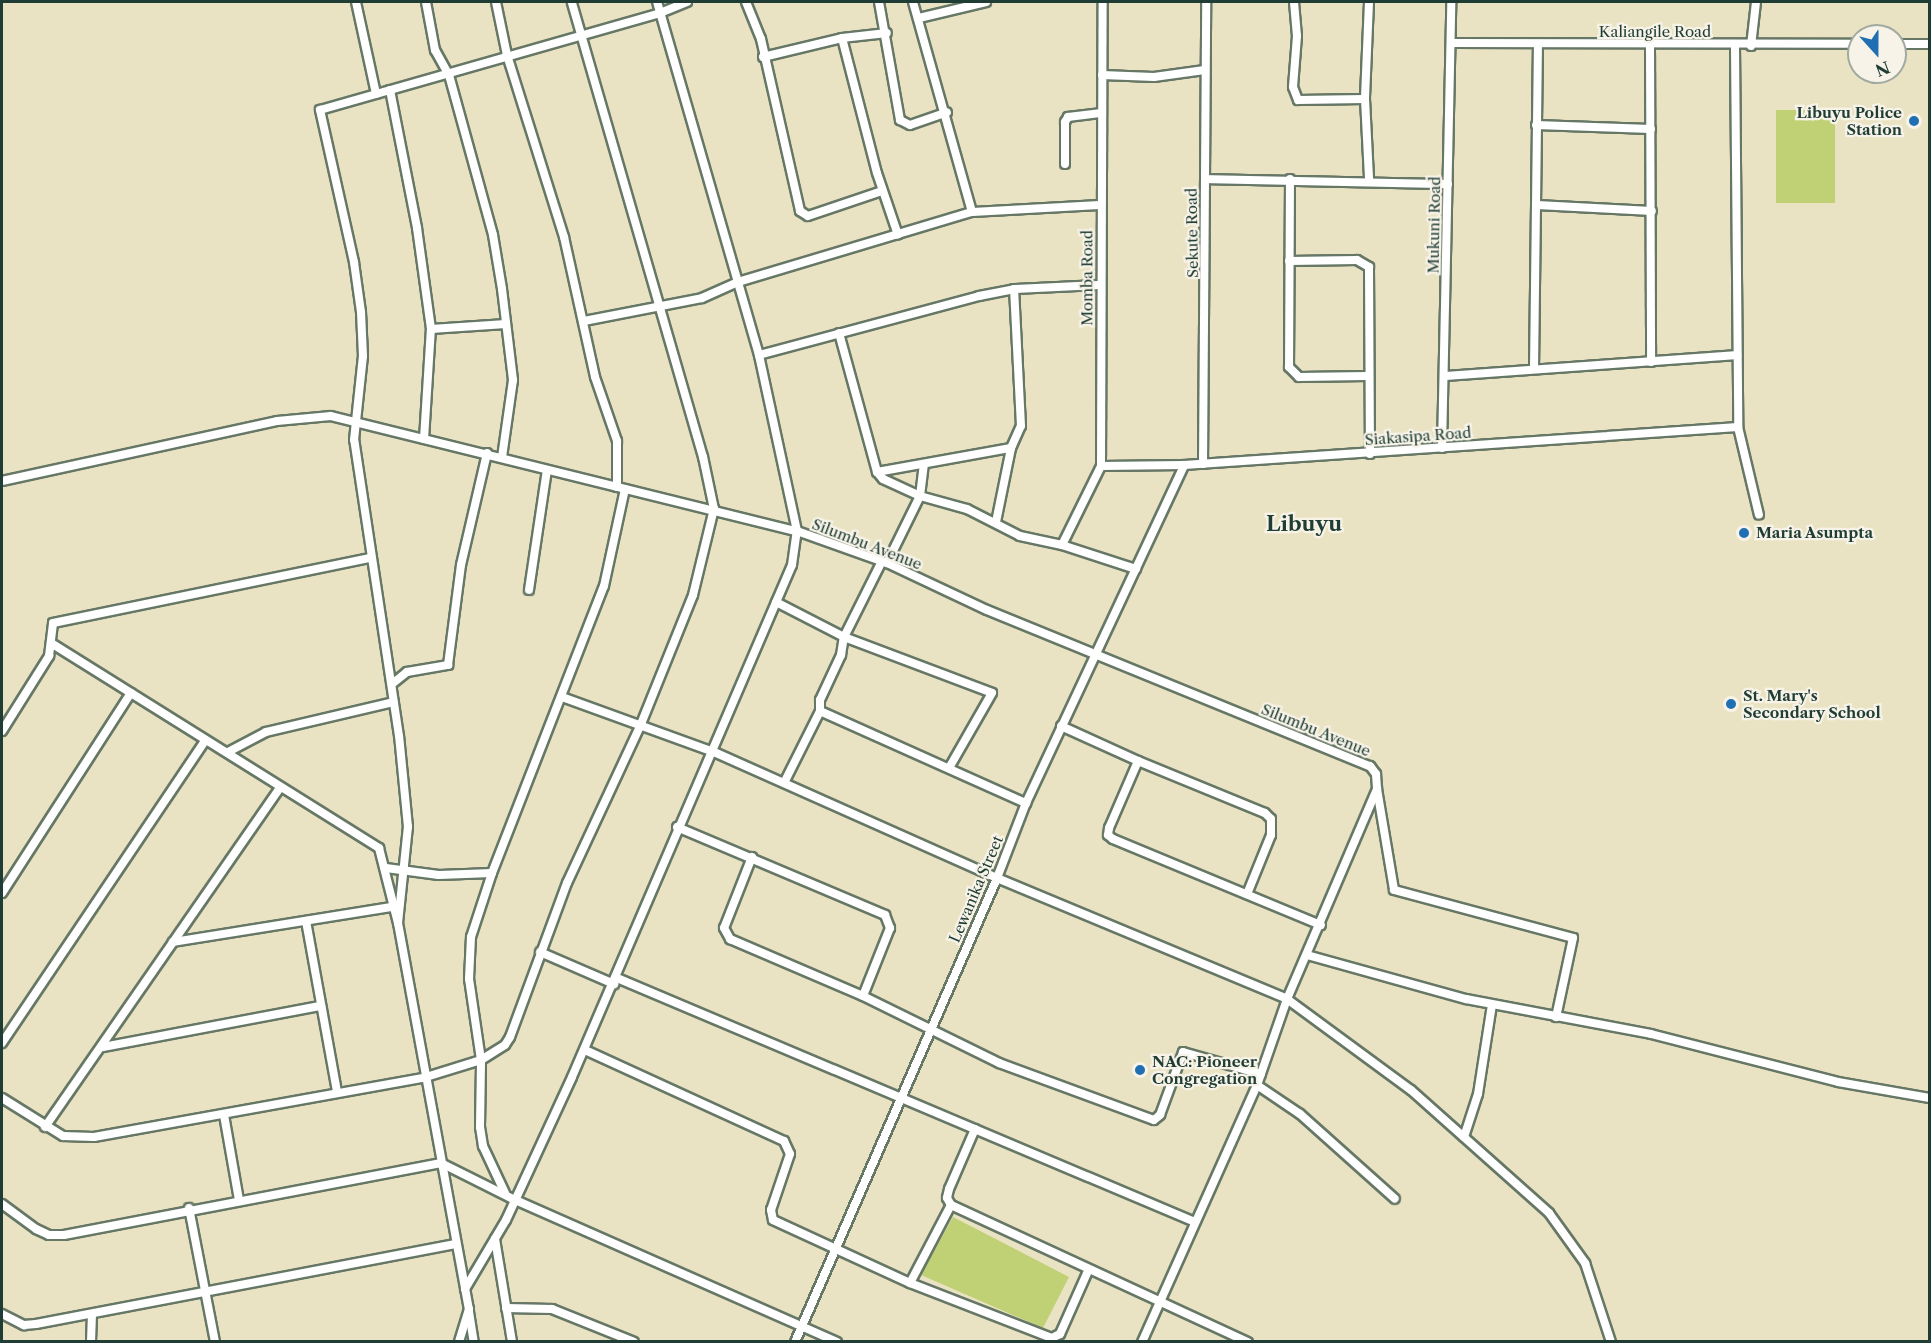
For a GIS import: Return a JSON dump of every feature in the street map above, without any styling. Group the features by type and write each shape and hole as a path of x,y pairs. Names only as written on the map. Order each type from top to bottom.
{"street":[{"path":"356,2 376,94"},
{"path":"426,2 435,50 449,75 493,236 513,380 502,457"},
{"path":"496,2 507,55 564,237 595,377 617,441 621,488 604,586 492,873 471,937 469,959 481,1060 480,1127 483,1146 505,1193"},
{"path":"2,1098 45,1126 78,1139 224,1115 426,1077 481,1060 506,1045 540,952 587,837 641,724 693,595 714,509 572,2"},
{"path":"465,1289 495,1239 585,1050 677,827 714,752 792,566 797,531 759,355 657,2"},
{"path":"397,906 406,871 408,827 392,684 354,440 363,356 361,312 354,262 320,110 660,13 687,2"},
{"path":"746,2 756,21 803,215 882,191"},
{"path":"879,2 887,33 900,120 910,125 946,112"},
{"path":"913,2 946,112 972,212"},
{"path":"919,18 986,2"},
{"name":"Momba Road","path":"1062,545 1101,466 1100,205 1103,2"},
{"name":"Sekute Road","path":"1203,464 1206,2"},
{"path":"1294,2 1297,36 1293,87 1298,100 1365,99"},
{"path":"1369,2 1365,99 1369,179"},
{"name":"Mukuni Road","path":"1442,448 1446,375 1451,2"},
{"path":"1751,46 1756,2"},
{"path":"763,57 842,38 887,33"},
{"path":"842,38 882,191 898,235"},
{"name":"Kaliangile Road","path":"1451,43 1847,45"},
{"path":"1907,44 1929,44"},
{"path":"1534,369 1538,45"},
{"path":"1650,45 1651,362"},
{"path":"1735,46 1738,427 1759,515"},
{"path":"1102,75 1154,77 1205,70"},
{"path":"390,90 417,228 431,329 424,439"},
{"path":"1065,164 1065,122 1068,117 1102,113"},
{"path":"1536,125 1651,129"},
{"path":"1290,178 1289,261 1292,374 1367,376"},
{"path":"1205,179 1369,179 1448,184"},
{"path":"584,321 702,298 738,282 972,212 1100,205"},
{"path":"1537,205 1652,211"},
{"path":"1289,261 1357,260 1369,267 1367,376 1370,454"},
{"path":"759,355 1014,290 1100,285"},
{"path":"996,522 1011,448 1021,426 1014,290"},
{"path":"431,329 506,324"},
{"path":"839,333 878,472 890,483 920,496 996,522 1020,536 1062,545 1136,569"},
{"path":"1446,375 1737,356"},
{"name":"Silumbu Avenue","path":"2,481 277,421 331,416 357,421 797,531 884,562 1095,654 1370,766 1376,774 1377,789"},
{"name":"Siakasipa Road","path":"1101,466 1184,465 1370,454 1738,427"},
{"path":"878,472 1011,448"},
{"path":"392,684 407,672 448,665 461,565 486,453"},
{"path":"784,783 820,711 820,700 841,655 844,637 920,496 924,464"},
{"name":"Lewanika Street","path":"795,1341 899,1097 997,878 1026,803 1060,726 1184,465"},
{"path":"529,590 547,470"},
{"path":"2,731 44,667 51,643 53,623 371,558"},
{"path":"776,602 844,637 992,693 950,768"},
{"path":"51,643 379,848 397,906 398,923 474,1341"},
{"path":"2,893 131,693"},
{"path":"561,697 714,752 997,878 1287,999 1411,1090 1464,1137 1490,1164 1529,1192 1573,1244 1585,1263 1611,1341"},
{"path":"228,752 266,732 394,702"},
{"path":"820,711 1026,803"},
{"path":"1060,726 1271,819 1271,835 1247,894"},
{"path":"2,1043 205,741"},
{"path":"1138,761 1108,835 1321,925"},
{"path":"45,1126 103,1047 280,787"},
{"path":"1142,1341 1158,1300 1257,1085 1287,999 1321,925 1377,789"},
{"path":"1377,789 1394,890 1573,938 1556,1017"},
{"path":"677,827 752,857 890,920 863,996"},
{"path":"752,857 725,922 726,935 863,996 999,1063 1154,1120 1160,1115 1183,1052 1261,1074"},
{"path":"386,868 439,875 492,873"},
{"path":"173,942 397,906"},
{"path":"306,921 338,1092"},
{"path":"540,952 899,1097 1195,1222"},
{"path":"1306,955 1492,1005 1662,1036 1838,1082 1929,1098"},
{"path":"1464,1137 1478,1094 1492,1005"},
{"path":"103,1047 321,1006"},
{"path":"585,1050 784,1141 790,1154 770,1216 910,1283 1052,1338 1064,1328 1088,1271"},
{"path":"1257,1085 1300,1114 1395,1199"},
{"path":"224,1115 239,1200"},
{"path":"975,1129 949,1189 947,1198 951,1205 1088,1271 1248,1341"},
{"path":"2,1204 49,1235 441,1163 513,1199 837,1341"},
{"path":"910,1283 951,1205"},
{"path":"189,1208 215,1341"},
{"path":"495,1239 510,1340"},
{"path":"2,1314 24,1325 455,1245"},
{"path":"506,1308 552,1309 634,1341"},
{"path":"459,1341 469,1309"},
{"path":"92,1314 92,1341"}],"green space":[{"path":"1776,110 1835,110 1835,203 1776,203"},
{"path":"953,1217 1069,1277 1043,1328 921,1275"}],"place":[{"name":"Libuyu Police Station","path":"1914,121"},
{"name":"Maria Asumpta","path":"1744,533"},
{"name":"St. Mary's Secondary School","path":"1731,704"},
{"name":"NAC: Pioneer Congregation","path":"1140,1070"}],"district":[{"name":"Libuyu","path":"1304,524"}]}
